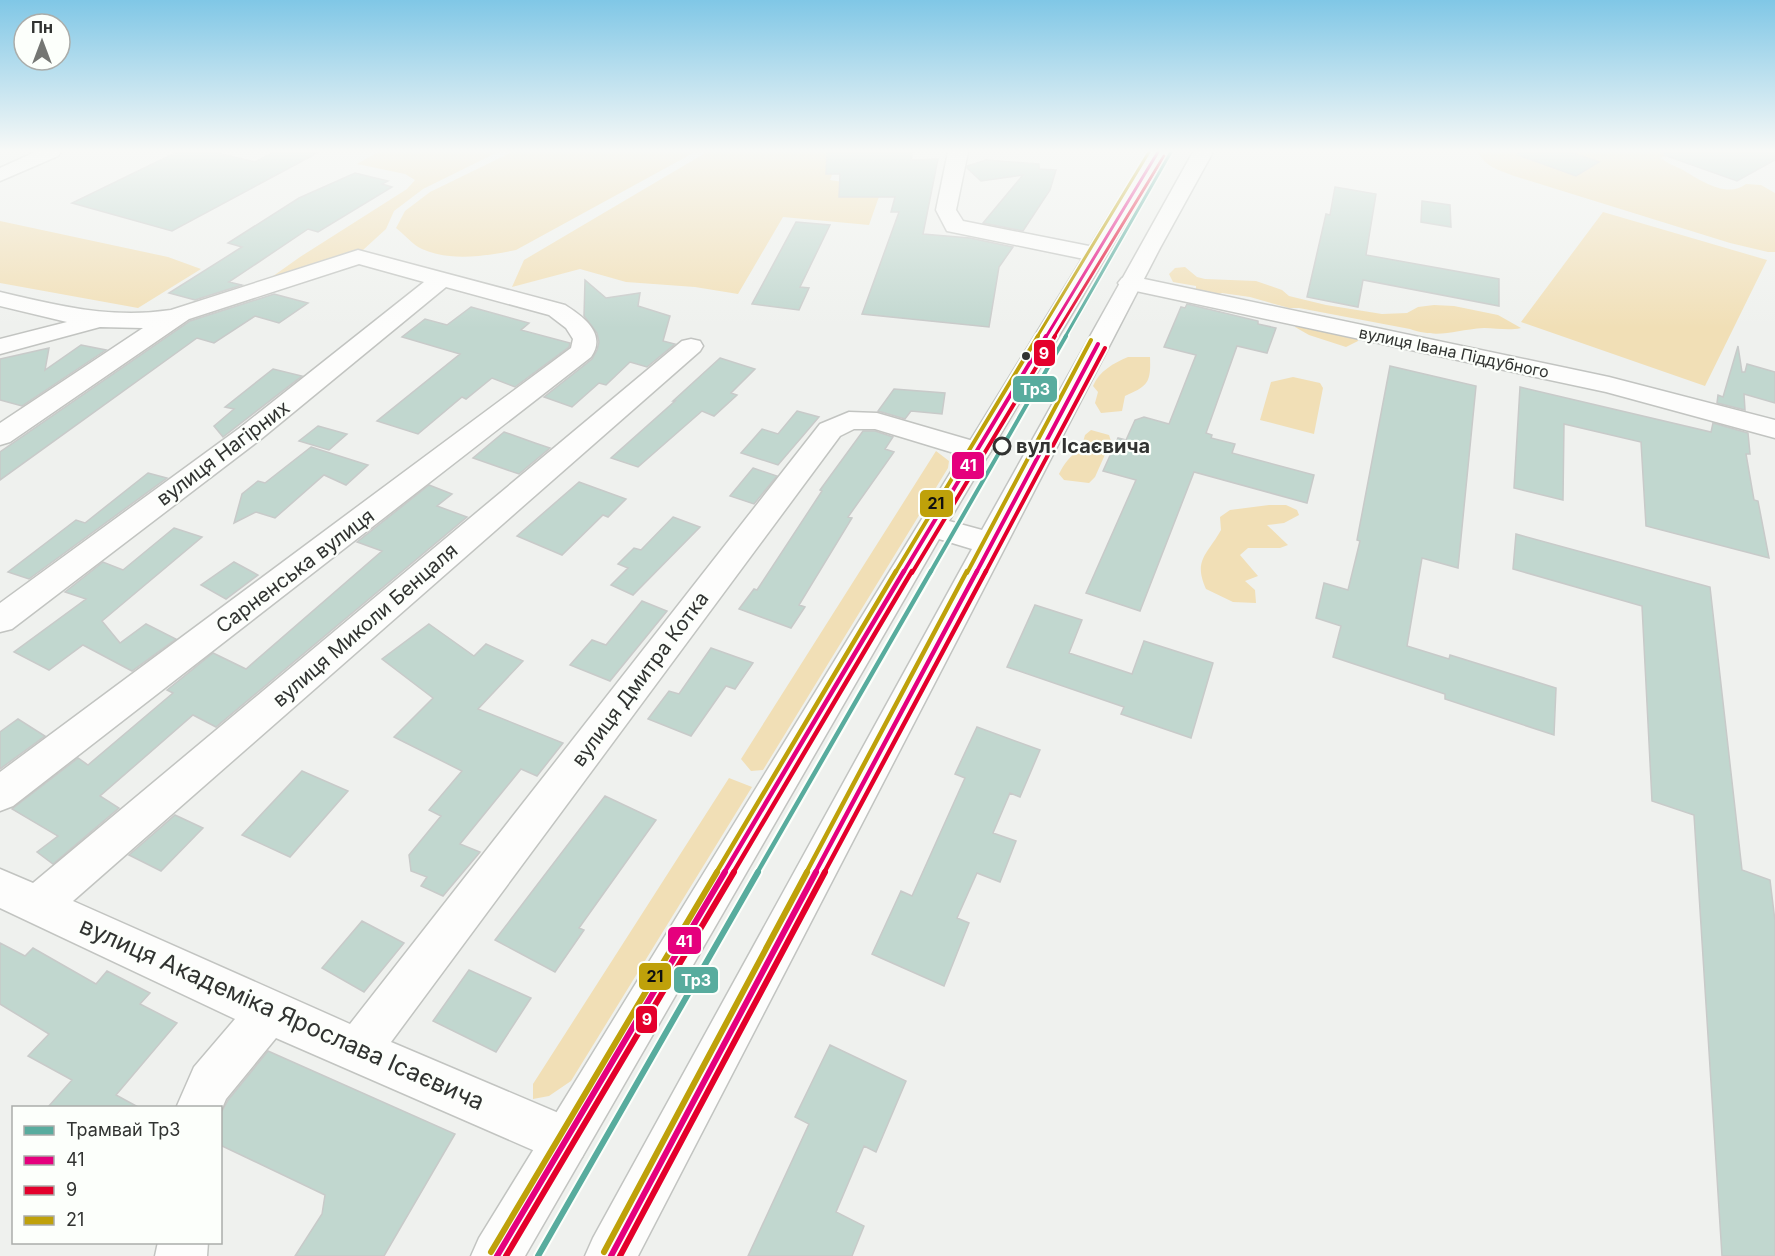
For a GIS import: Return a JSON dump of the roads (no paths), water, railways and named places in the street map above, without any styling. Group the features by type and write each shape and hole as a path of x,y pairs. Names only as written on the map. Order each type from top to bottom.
{"street":[{"path":"946,211 955,226 1095,254"},
{"path":"497,1256 931,526 1122,211"},
{"path":"611,1256 1170,211"},
{"path":"0,299 96,321 125,324 152,322 182,314 358,256 442,279"},
{"name":"Сарненська вулиця","path":"0,794 573,360 586,345 586,335 578,325 557,310 442,279"},
{"name":"вулиця Нагірних","path":"0,620 251,433 442,279"},
{"name":"вулиця Івана Піддубного","path":"1130,283 1609,385 1775,429"},
{"path":"0,436 182,314"},
{"path":"0,347 96,321"},
{"name":"вулиця Миколи Бенцаля","path":"39,904 691,346"},
{"name":"вулиця Дмитра Котка","path":"357,1051 830,430 849,420 877,421 977,451"},
{"path":"931,526 992,544"},
{"name":"вулиця Академіка Ярослава Ісаєвича","path":"0,888 269,1012 565,1140"},
{"path":"198,1106 210,1083 269,1012"}],"tram line":[{"name":"Тр3","path":"538,1256 1137,211"}],"place":[{"name":"вул. Ісаєвича","path":"1002,446"}]}
